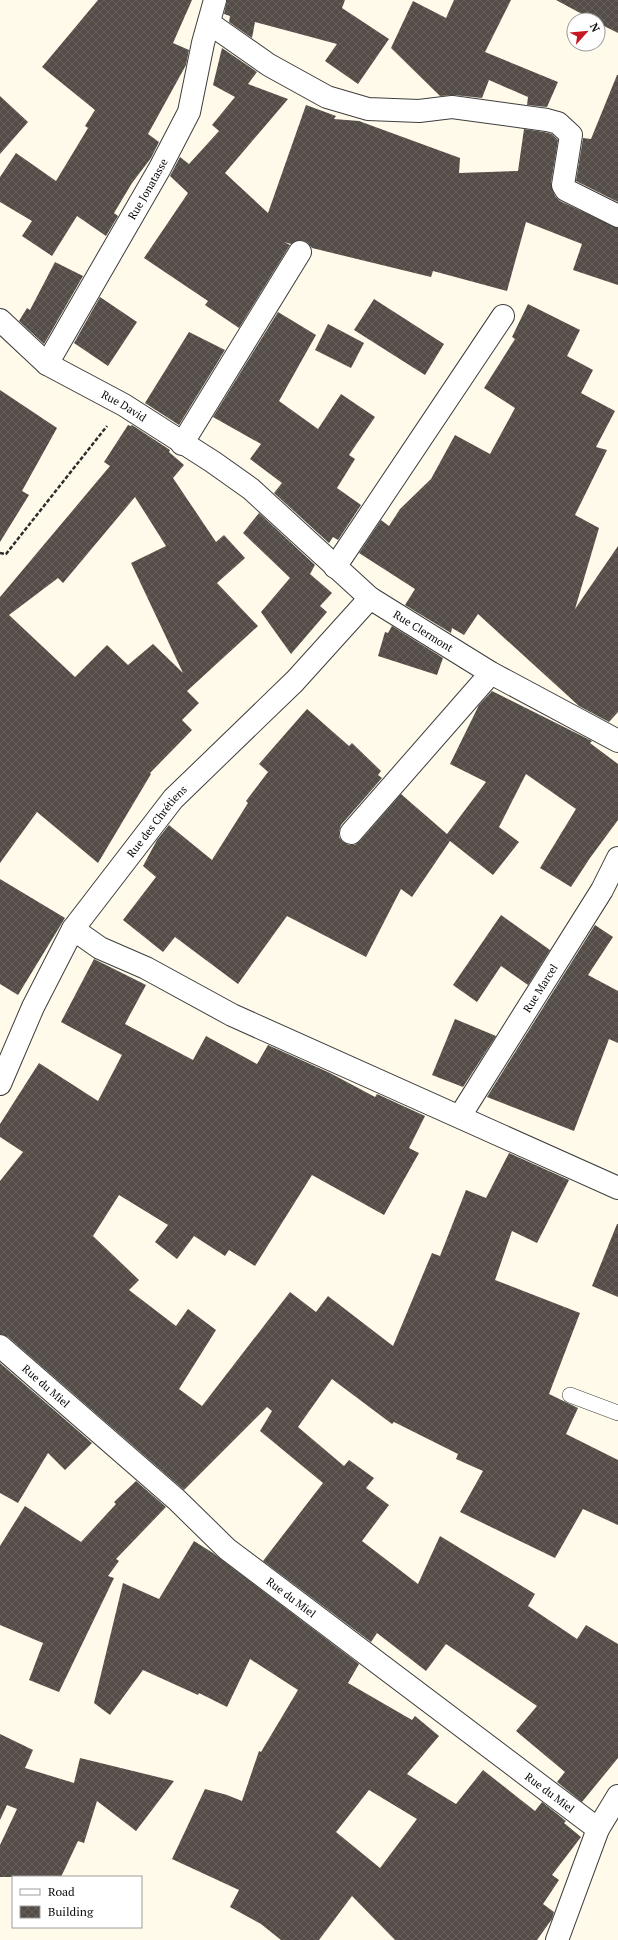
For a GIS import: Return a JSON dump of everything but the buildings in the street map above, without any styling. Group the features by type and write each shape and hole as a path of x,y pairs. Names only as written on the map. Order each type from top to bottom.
{"street":[{"name":"Rue Jonatasse","path":"47,364 160,168 190,112 202,43 215,0"},
{"path":"209,23 269,65 326,97 368,110 419,110 452,108 525,117 558,123 571,135 563,185 566,190 618,216"},
{"path":"182,444 300,252"},
{"path":"335,567 503,316"},
{"name":"Rue David","path":"0,320 47,364 124,405 182,444 213,462 251,489"},
{"name":"Rue Clermont","path":"251,489 370,598 491,673 618,741"},
{"name":"Rue des Chrétiens","path":"0,1084 33,1007 73,929 172,799 295,681 370,598"},
{"path":"351,833 491,673"},
{"name":"Rue Marcel","path":"460,1116 610,894 618,858"},
{"path":"73,929 100,948 146,968 232,1015 618,1188"},
{"name":"Rue du Miel","path":"0,1346 177,1500 227,1550 598,1829"},
{"path":"557,1940 598,1829 618,1796"}],"lane":[{"path":"570,1395 618,1413"}],"path":[{"path":"0,553 6,554 124,405"}]}
